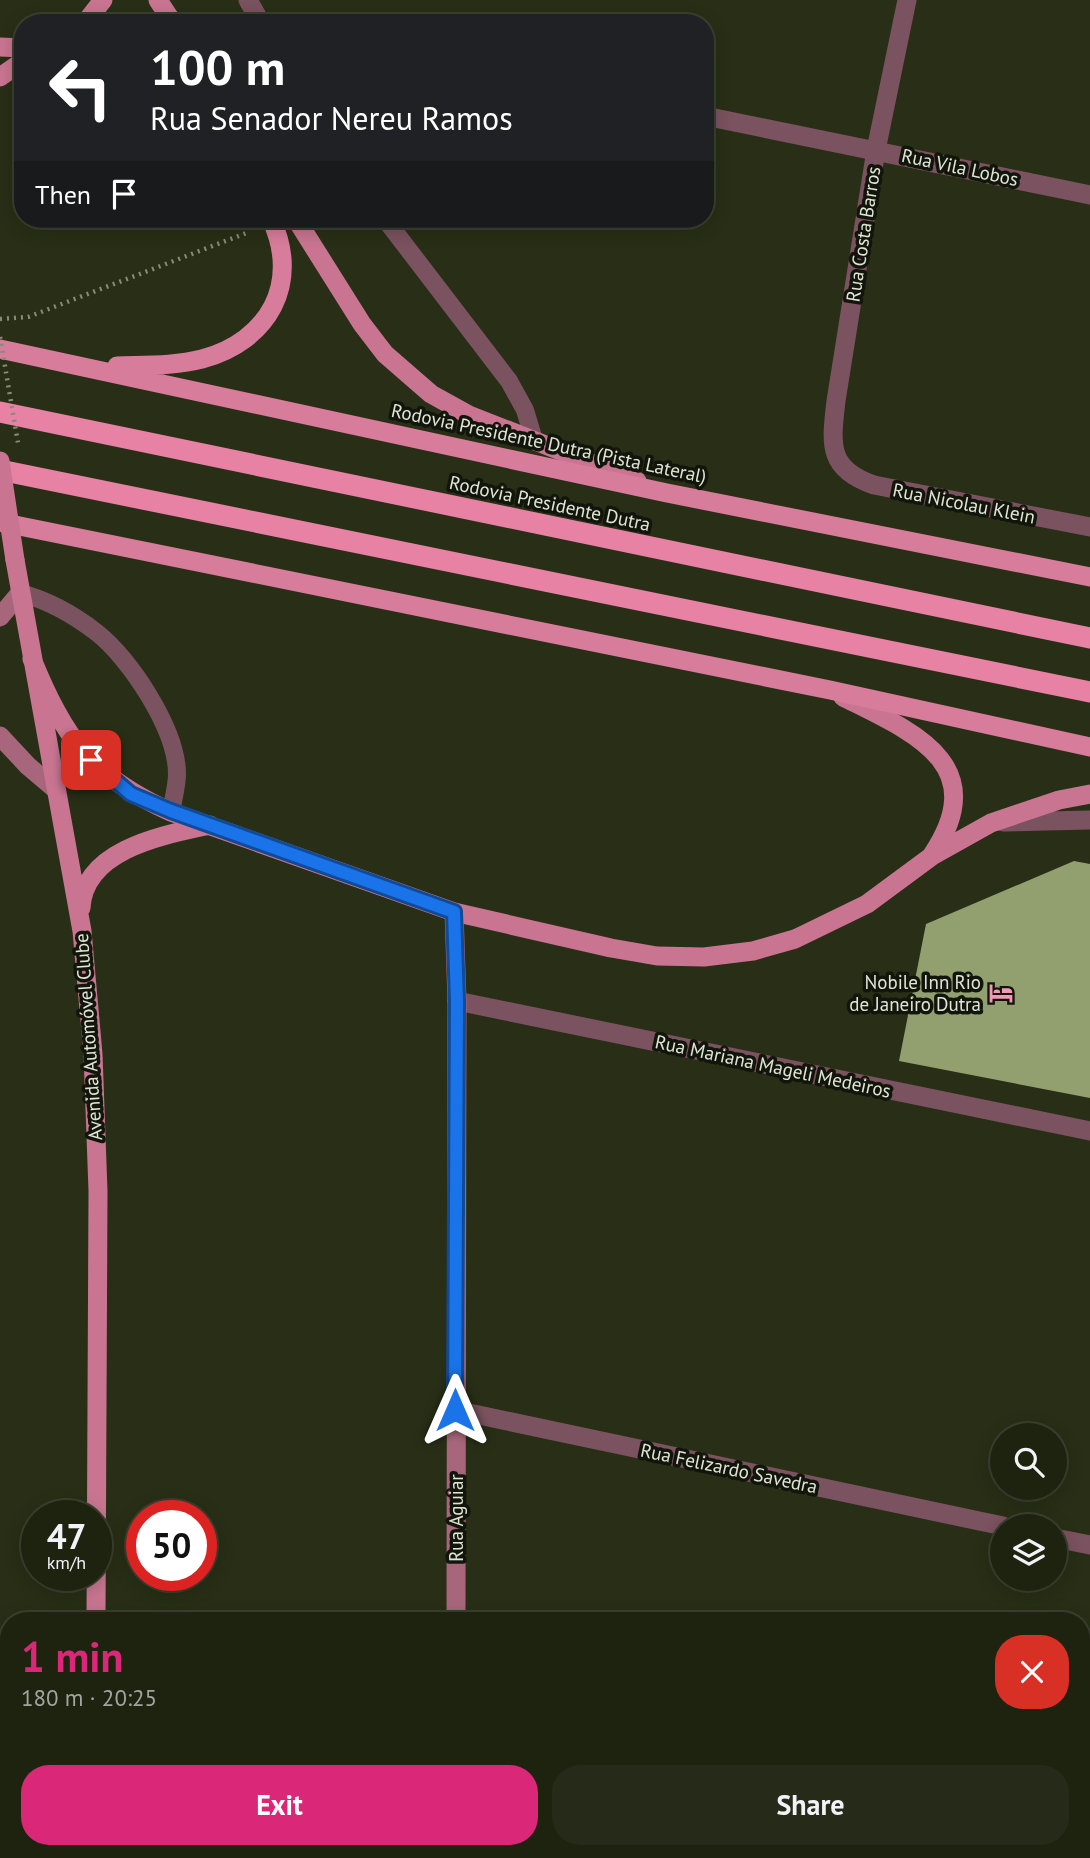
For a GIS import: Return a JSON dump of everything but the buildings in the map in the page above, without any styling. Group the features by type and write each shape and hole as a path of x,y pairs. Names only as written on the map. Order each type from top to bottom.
{"highway":[{"path":"83,366 181,363 203,359 241,342 259,328 271,313 282,279 280,239 275,228"},
{"name":"Rodovia Presidente Dutra (Pista Lateral)","path":"0,349 667,493 1090,577"},
{"name":"Rodovia Presidente Dutra","path":"0,412 1090,638"},
{"path":"0,470 1090,692"},
{"path":"0,522 830,690 1090,747"}],"main road":[{"path":"92,14 103,0"},
{"path":"302,228 362,324 405,373 431,394 470,415 667,493"},
{"name":"Avenida Automóvel Clube","path":"0,461 54,788 82,931 93,1054 97,1191 96,1612"},
{"path":"0,617 20,593"},
{"path":"32,659 52,708 91,760 131,794 171,811 454,912 657,956 704,957 753,951 795,939 838,920 900,882 932,856 991,823 1059,800 1090,794"},
{"path":"830,690 901,726 924,740 941,757 954,789 954,807 943,839 932,856"},
{"path":"0,736 28,766 54,788"},
{"path":"82,931 83,890 97,870 147,841 211,825"},
{"name":"Rua Aguiar","path":"454,912 457,1001 456,1612"}],"street":[{"name":"Rua Costa Barros","path":"842,468 836,457 832,433 876,150 907,0"},
{"name":"Rua Vila Lobos","path":"714,118 1090,195"},
{"name":"Rua Nicolau Klein","path":"842,468 874,485 1090,527"},
{"path":"991,823 1090,820"},
{"name":"Rua Mariana Mageli Medeiros","path":"457,1001 1090,1131"},
{"name":"Rua Felizardo Savedra","path":"455,1410 990,1524"},
{"path":"1067,1540 1090,1545"}],"lane":[{"path":"392,228 509,381 525,410 534,440"},
{"path":"20,593 41,599 96,632 120,655 157,710 172,743 177,774 171,811"}],"path":[{"path":"0,319 28,317 254,228"}],"place":[{"name":"Nobile Inn Rio de Janeiro Dutra","path":"1001,993"}],"route":[{"path":"91,760 131,794 171,811 454,912 457,1001 455,1410"}]}
